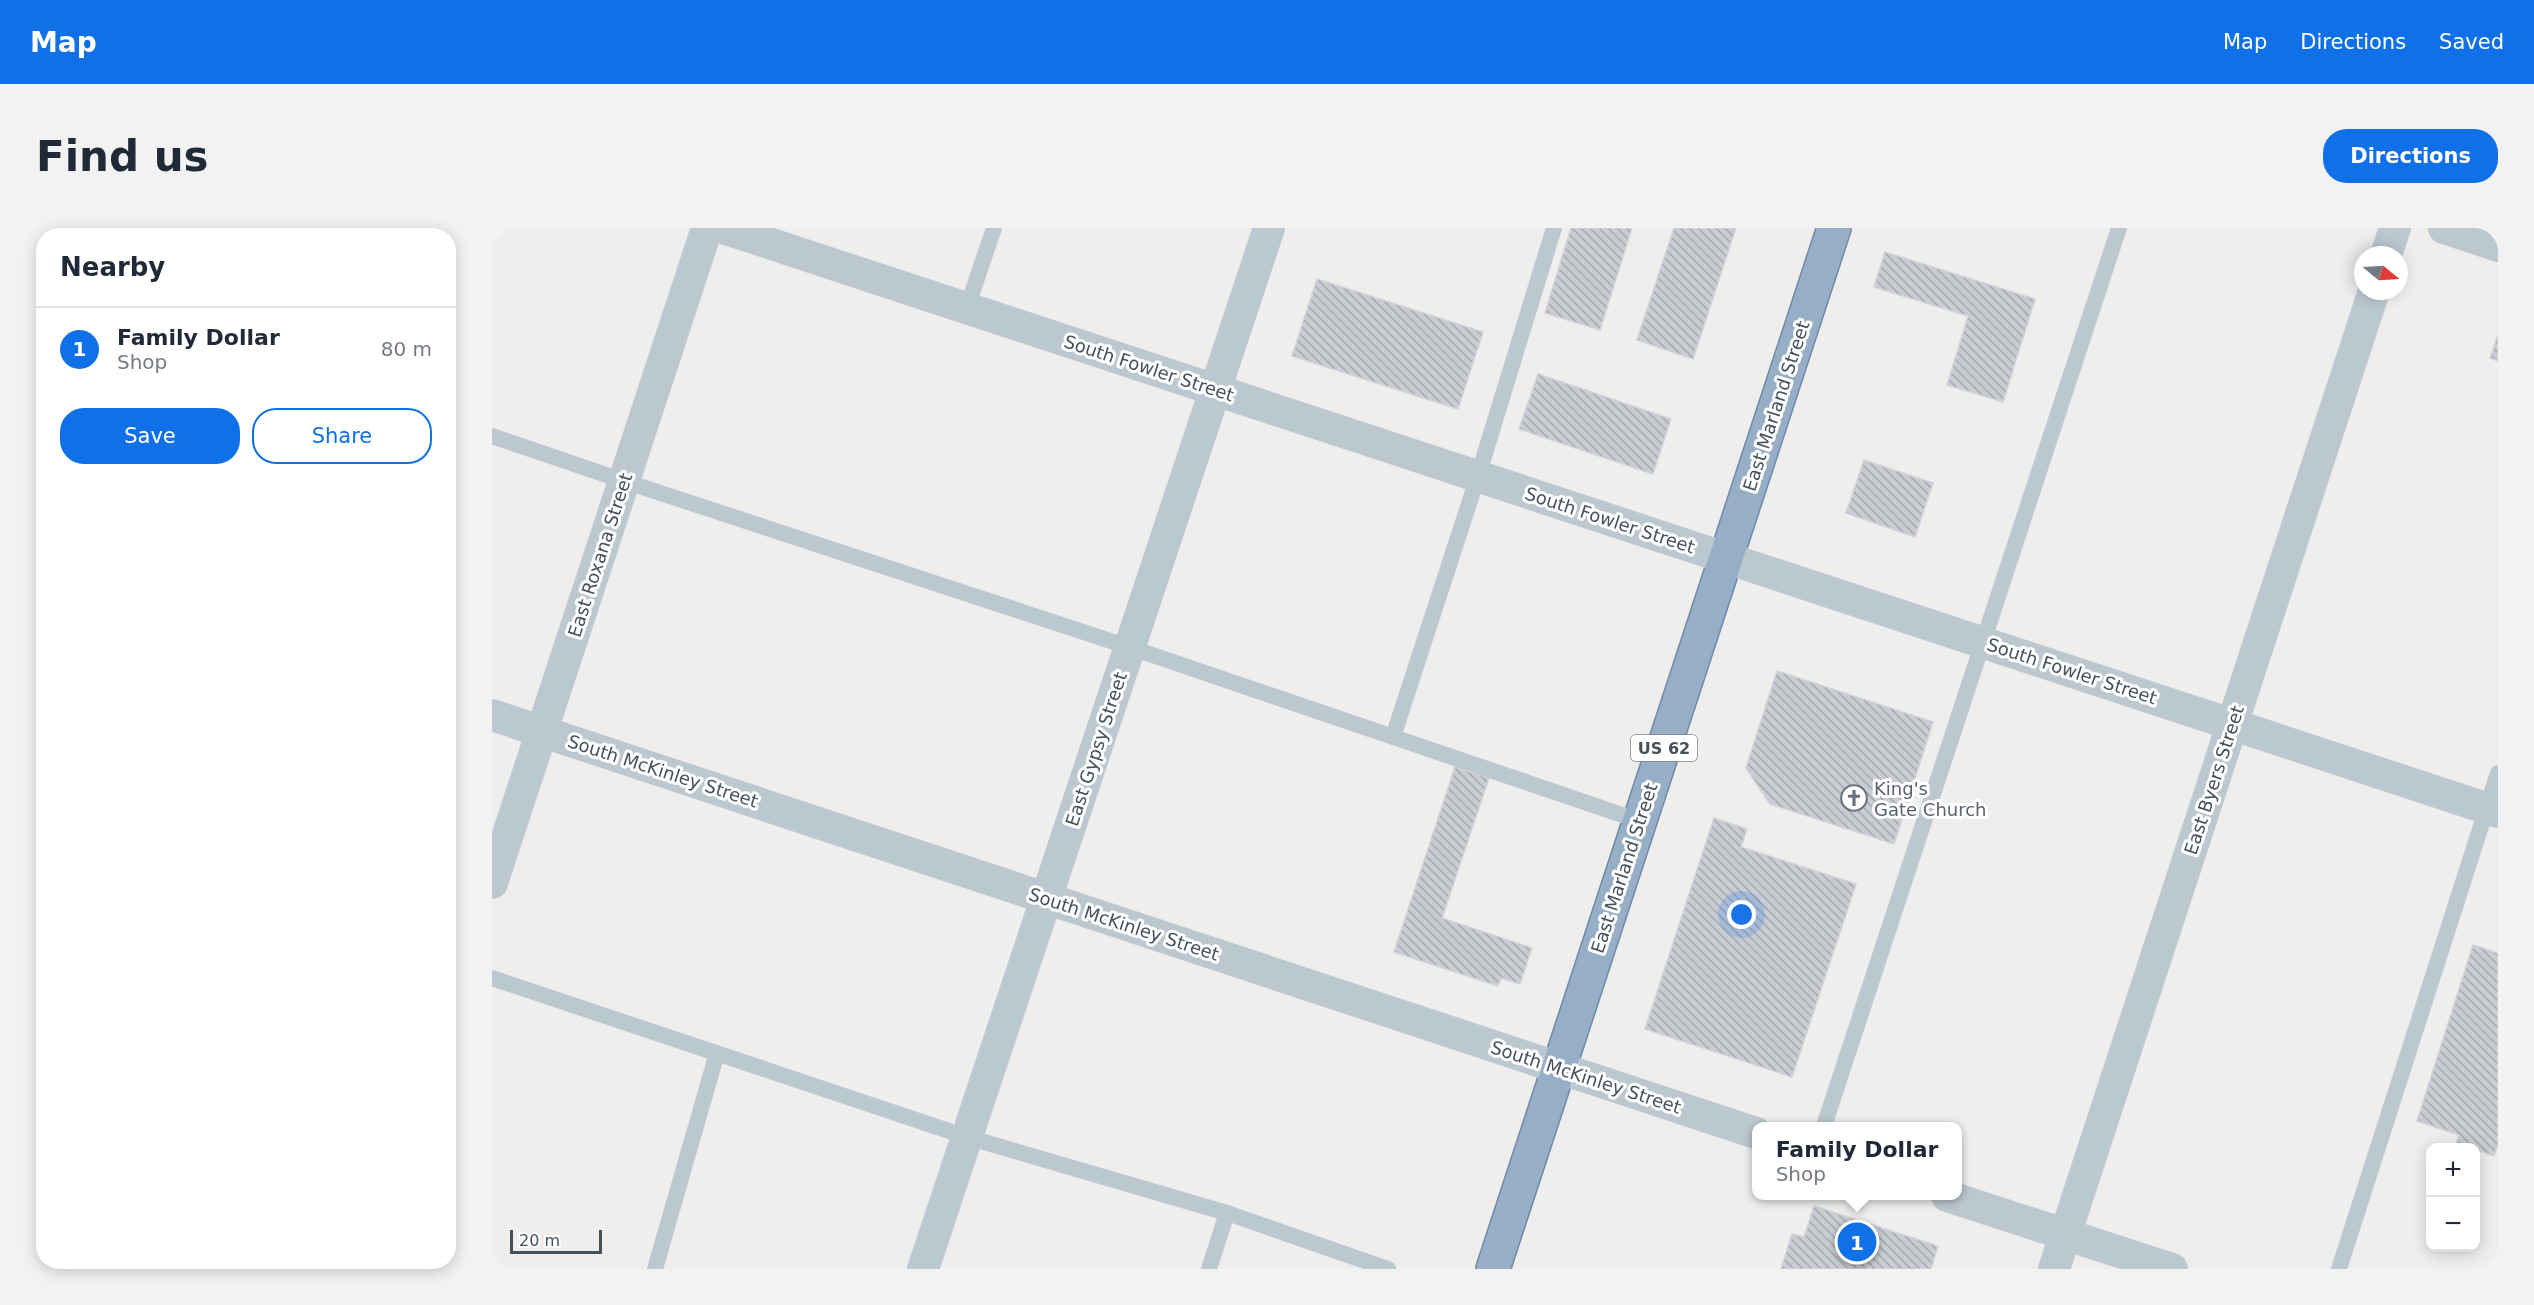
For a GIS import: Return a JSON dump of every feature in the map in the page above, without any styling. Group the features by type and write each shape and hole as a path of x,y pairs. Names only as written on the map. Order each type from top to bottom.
{"highway":[{"name":"East Marland Street","path":"1493,1269 1834,228"}],"street":[{"name":"East Roxana Street","path":"492,883 707,228"},
{"name":"South Fowler Street","path":"723,228 2492,810"},
{"name":"East Gypsy Street","path":"922,1269 1269,228"},
{"path":"2389,246 2395,228"},
{"path":"2444,228 2498,246"},
{"name":"East Byers Street","path":"2054,1269 2371,300"},
{"name":"South McKinley Street","path":"492,715 1752,1132"},
{"path":"1960,1200 2172,1269"}],"lane":[{"path":"966,308 994,228"},
{"path":"1393,737 1478,476 1554,228"},
{"path":"1825,1122 2119,228"},
{"path":"492,435 624,482 1129,648 1640,821"},
{"path":"2339,1269 2492,810 2498,773"},
{"path":"492,978 967,1137 1227,1214 1388,1269"},
{"path":"655,1269 717,1053"},
{"path":"1209,1269 1227,1214"}],"building":[{"path":"1571,228 1632,228 1600,330 1545,313"},
{"path":"1674,228 1736,228 1693,359 1637,340"},
{"path":"1885,252 2035,299 2003,402 1947,385 1968,316 1874,287"},
{"path":"1317,279 1483,332 1458,409 1292,356"},
{"path":"2498,335 2498,361 2490,358"},
{"path":"1538,374 1671,419 1653,474 1519,429"},
{"path":"1864,460 1933,483 1915,537 1846,513"},
{"path":"1777,671 1933,722 1894,844 1770,804 1746,768"},
{"path":"1455,767 1489,778 1442,918 1532,948 1520,984 1501,978 1498,986 1394,952"},
{"path":"1714,818 1747,829 1741,847 1856,884 1792,1077 1645,1029"},
{"path":"2473,945 2498,953 2498,1144 2494,1156 2480,1151 2480,1143 2456,1143 2459,1135 2417,1121"},
{"path":"1814,1206 1938,1246 1931,1269 1781,1269 1792,1234 1804,1237"}],"place":[{"name":"King's Gate Church","path":"1854,798"},
{"name":"Family Dollar","path":"1857,1242"}]}
